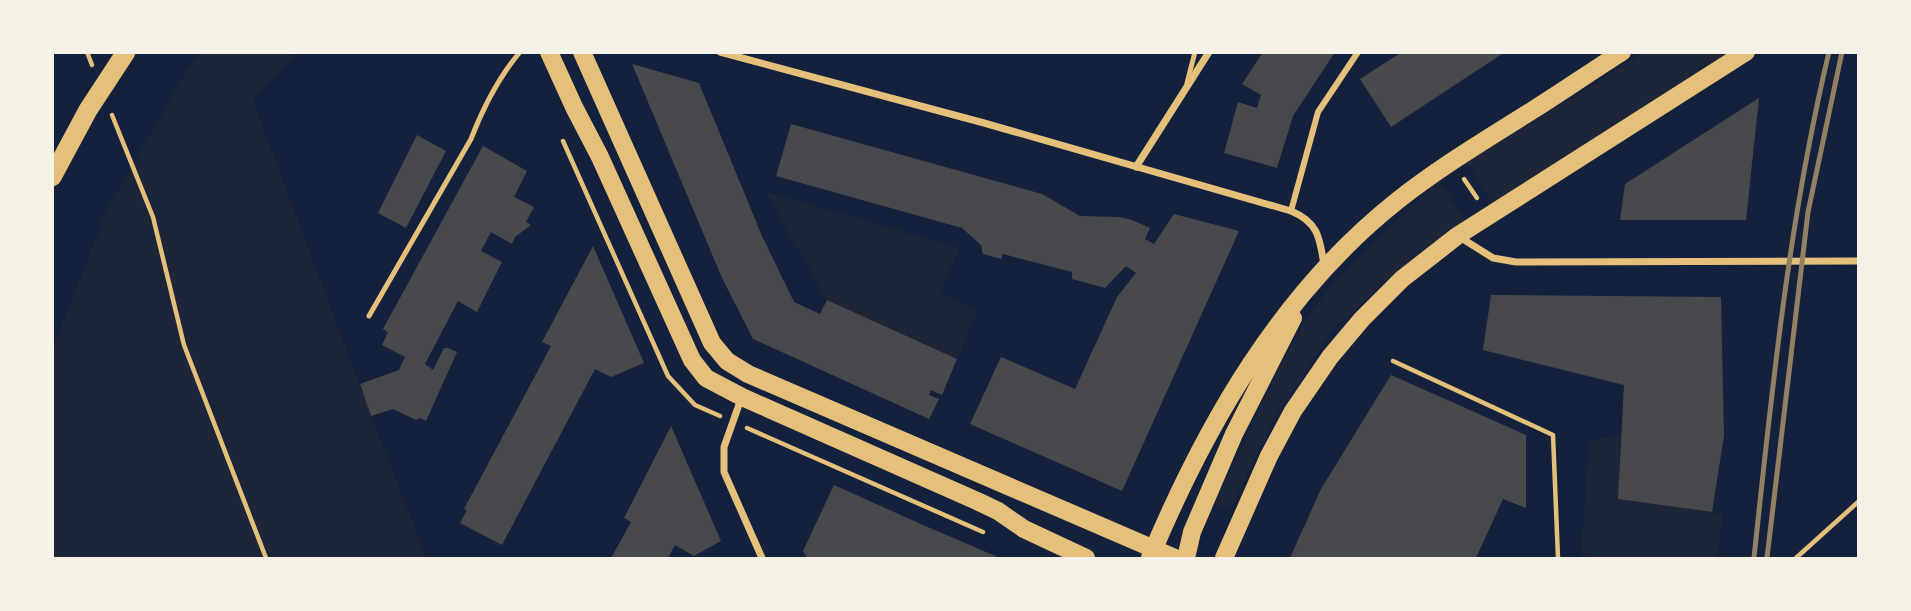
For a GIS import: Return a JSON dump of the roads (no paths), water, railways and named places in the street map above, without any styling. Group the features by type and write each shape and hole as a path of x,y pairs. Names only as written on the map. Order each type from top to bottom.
{"highway":[{"path":"52,177 66,148 126,52"}],"main road":[{"path":"549,52 692,360 706,378 741,397 977,501 1024,529 1086,558"},
{"path":"582,52 712,343 727,360 748,374 1154,555 1175,558"},
{"path":"1154,555 1180,488 1218,414 1244,372 1325,270 1387,210 1452,161 1622,52"},
{"path":"1224,558 1269,456 1293,411 1330,357 1362,319 1402,279 1457,236 1746,52"},
{"path":"1186,558 1192,532 1234,434 1307,290"}],"street":[{"path":"720,52 984,122 1291,211 1305,217 1314,226 1325,270"},
{"path":"1136,167 1209,52"},
{"path":"1291,211 1318,112 1358,52"},
{"path":"1457,236 1493,258 1516,262 1858,261"},
{"path":"741,397 724,447 724,472 761,558"}],"lane":[{"path":"369,316 471,139 505,70 520,52"},
{"path":"1186,87 1195,52"}],"railway":[{"path":"1754,558 1792,241 1829,52"},
{"path":"1767,558 1808,212 1842,52"}]}
